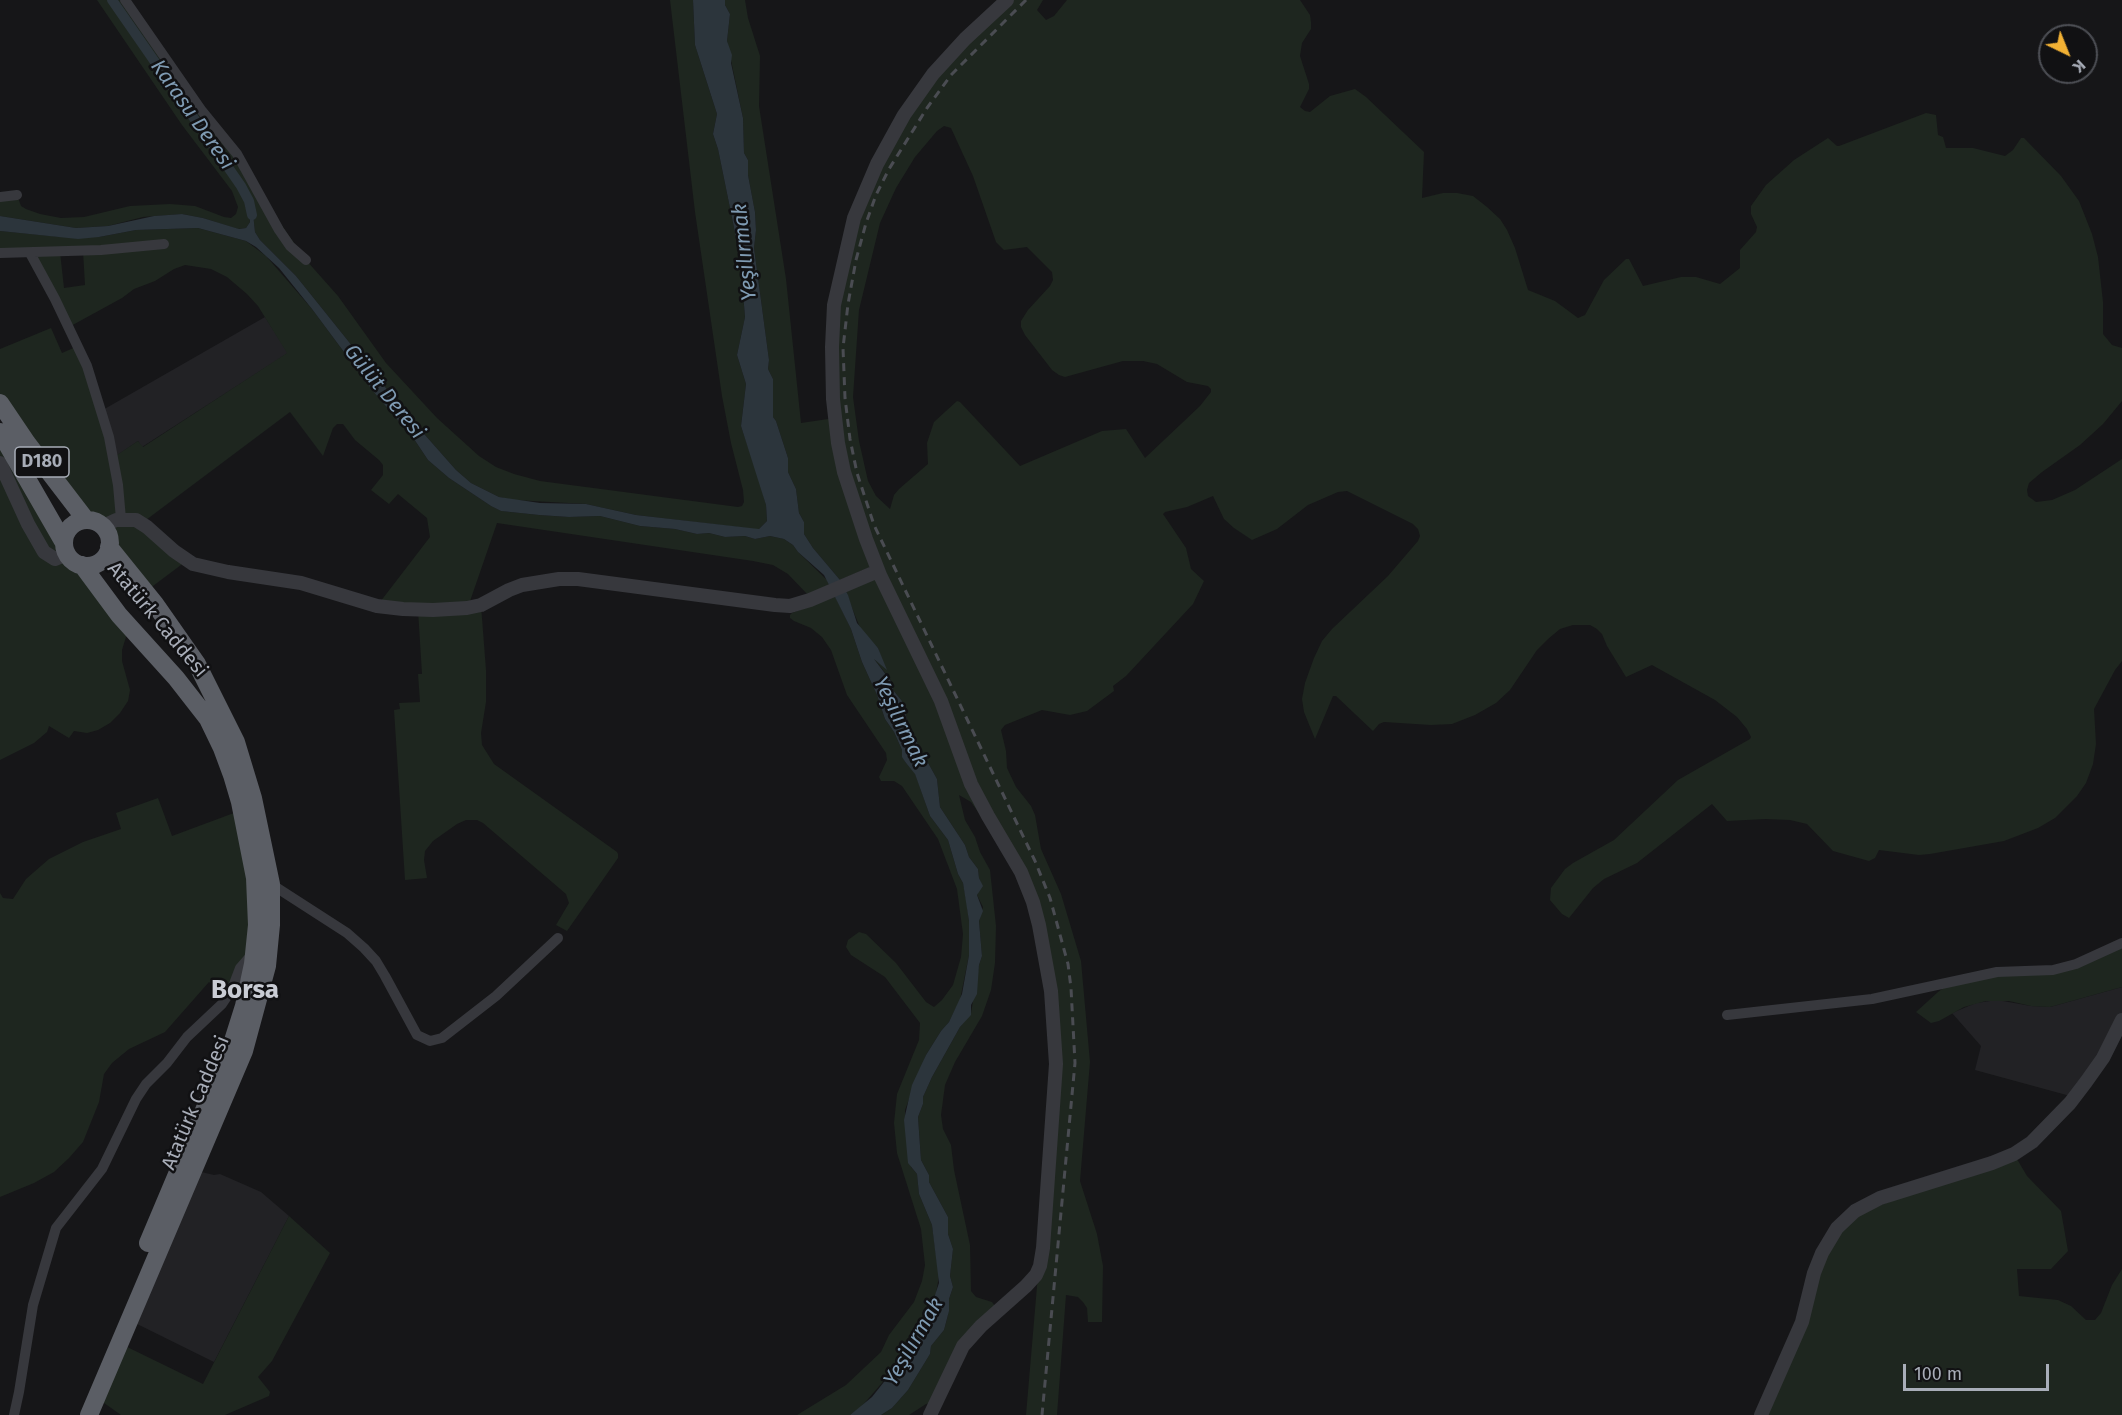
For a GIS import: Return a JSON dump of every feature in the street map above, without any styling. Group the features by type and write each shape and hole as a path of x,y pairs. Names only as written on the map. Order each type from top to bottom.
{"highway":[{"name":"Atatürk Caddesi","path":"0,403 27,443 95,523 108,534 109,547 106,555 99,561 91,565 71,554"},
{"name":"Atatürk Caddesi","path":"0,432 71,554 129,627 195,700 208,720 222,748 240,802 255,878 256,925 253,964 232,1044 76,1415"},
{"path":"71,554 67,531 70,527 78,522 95,523"},
{"name":"Atatürk Caddesi","path":"89,1415 244,1051 267,966 271,925 271,884 246,772 236,742 197,664 174,629 109,547"}],"street":[{"path":"125,0 201,111 237,154 290,246 306,260"},
{"path":"930,1415 963,1346 981,1326 1026,1286 1036,1275 1040,1266 1056,1064 1054,1022 1048,967 1033,902 1011,852 979,800 940,701 872,573 838,443 833,399 834,305 854,218 864,191 892,135 947,57 1007,0"},
{"path":"0,197 17,195"},
{"path":"0,253 101,250 164,244"},
{"path":"30,253 55,298 87,366 109,437 118,485 121,519"},
{"path":"0,463 44,552 56,559 71,554"},
{"path":"95,523 121,519 141,523 193,564 228,572 301,583 377,606 403,609 467,608 481,605 522,585 559,579 599,581 790,606 872,573"},
{"path":"271,884 347,933 363,948 385,976 417,1035 430,1041 442,1038 478,1010 558,938"},
{"path":"1727,1015 1872,999 1997,972 2054,970 2076,964 2122,943"},
{"path":"14,1415 33,1305 56,1228 102,1169 146,1083 167,1063 187,1037 222,1004 232,989 240,968 254,952"},
{"path":"1761,1415 1802,1322 1814,1273 1822,1253 1837,1228 1855,1211 1880,1198 1957,1176 2014,1154 2032,1142 2070,1103 2086,1082 2103,1058 2122,1020"}],"shaded area":[{"path":"97,0 125,0 306,260 338,296 386,363 437,418 479,456 496,467 540,481 738,507 744,502 743,490 722,396 695,212 670,0 693,0 695,45 717,114 713,134 740,257 745,317 737,355 746,384 741,426 760,482 766,505 767,521 759,529 754,529 636,515 586,504 514,500 499,497 471,483 456,470 410,418 296,276 260,240 255,232 253,213 249,205 250,222 246,228 238,229 182,214 143,217 108,226 76,228 0,216 0,197 17,195 21,206 26,209 61,218 84,217 130,206 170,204 195,206 224,217 231,218 236,214 238,207 232,191 182,125"},
{"path":"725,0 745,0 760,56 759,106 786,279 801,423 835,418 832,347 854,218 904,115 1007,0 1043,0 1037,10 1046,20 1054,16 1067,0 1300,0 1310,15 1311,29 1302,43 1300,56 1309,89 1300,107 1310,112 1330,96 1355,89 1366,97 1424,152 1422,198 1443,193 1473,196 1500,219 1507,230 1528,290 1555,301 1578,318 1585,315 1604,280 1626,259 1629,259 1643,286 1681,277 1696,277 1720,284 1740,268 1740,250 1756,232 1757,227 1751,214 1751,206 1766,185 1794,160 1828,138 1839,146 1926,113 1936,115 1938,135 1943,137 1946,148 1973,148 2005,156 2013,150 2021,138 2024,138 2061,176 2079,201 2098,257 2103,302 2103,334 2112,345 2122,348 2122,401 2103,424 2080,445 2029,483 2027,490 2028,496 2036,502 2052,500 2075,490 2122,459 2122,661 2094,709 2096,744 2093,764 2086,783 2077,796 2055,818 2038,828 2004,841 1919,855 1879,850 1875,858 1869,861 1833,851 1807,824 1790,820 1765,819 1727,821 1712,804 1637,863 1604,879 1593,888 1569,918 1562,914 1550,900 1551,888 1565,869 1614,840 1678,780 1750,739 1747,729 1737,717 1715,700 1652,665 1626,677 1597,629 1590,625 1573,625 1560,629 1548,639 1537,650 1510,690 1496,703 1475,715 1452,724 1384,722 1373,731 1336,696 1333,696 1315,739 1304,712 1302,699 1305,683 1322,641 1388,576 1418,541 1420,536 1418,529 1413,524 1347,491 1338,492 1308,505 1277,529 1252,540 1224,519 1213,496 1187,507 1165,512 1163,514 1186,548 1191,569 1204,581 1193,604 1126,676 1113,686 1114,691 1087,711 1070,715 1042,710 1005,725 1001,730 1007,768 1016,787 1035,815 1041,849 1061,894 1081,961 1090,1062 1080,1181 1097,1234 1103,1266 1102,1322 1088,1322 1087,1308 1083,1302 1078,1297 1066,1295 1057,1415 1026,1415 1056,1064 1033,902 983,819 971,802 959,795 965,820 990,870 996,926 995,963 991,990 982,1016 955,1062 945,1085 941,1115 943,1129 951,1145 970,1245 971,1291 976,1297 992,1302 998,1310 981,1326 936,1401 926,1404 909,1415 881,1415 892,1408 908,1390 930,1354 931,1346 944,1330 948,1315 949,1299 953,1287 950,1276 953,1249 948,1234 948,1217 929,1182 929,1175 921,1160 918,1117 923,1097 932,1077 960,1027 971,1013 982,956 979,921 983,907 977,895 981,883 978,869 940,807 937,779 910,730 902,701 893,690 893,683 871,655 884,666 878,648 861,630 850,603 846,590 875,565 840,580 804,534 804,522 799,513 796,489 788,472 788,458 773,417 773,379 768,369 769,360 754,248 755,212 748,175 748,160 744,153 743,118 727,41 730,14","holes":["944,126 951,128 973,176 996,242 1004,250 1027,247 1052,272 1053,280 1050,286 1021,321 1025,335 1052,370 1065,377 1123,361 1143,361 1157,364 1187,382 1208,386 1211,392 1200,406 1145,458 1126,429 1102,431 1020,466 957,401 934,422 927,443 928,464 899,489 894,495 890,509 876,496 868,481 859,441 853,397 859,310 880,223 896,188 915,157 937,131"]},
{"path":"198,228 246,241 266,256 312,309 428,460 449,478 491,506 501,511 539,515 600,516 640,526 675,529 697,534 709,533 725,537 745,536 755,539 770,536 784,539 793,545 827,580 829,585 808,595 788,574 773,565 497,523 468,607 481,605 486,670 482,745 494,764 618,854 618,858 567,931 556,925 569,903 566,894 477,820 466,820 457,824 433,841 425,851 427,878 405,880 394,710 400,709 399,703 420,702 418,674 422,674 418,610 377,606 430,537 427,518 398,494 389,504 371,490 383,475 383,465 355,440 343,424 337,424 333,428 323,456 290,412 142,523 184,559 181,565 145,592 109,542 106,530 91,520 0,403 0,349 51,328 62,353 78,346 114,457 138,441 143,447 287,353 258,306 227,277 211,269 185,265 174,269 155,281 134,289 69,327 30,253 0,253 0,231 61,237 99,237 136,230","holes":["83,251 85,285 64,288 60,252"]},
{"path":"265,317 288,353 142,447 138,441 113,458 101,411"},
{"path":"0,432 69,557 77,563 129,627 122,650 122,661 130,690 128,701 120,713 98,730 87,733 74,731 69,738 49,726 47,732 34,743 0,760"},
{"path":"835,596 851,629 885,719 894,732 906,763 915,773 930,816 948,840 963,883 967,904 969,955 960,1000 949,1022 926,1055 905,1110 911,1167 917,1174 919,1194 932,1225 939,1276 936,1293 895,1368 861,1407 850,1415 797,1415 846,1385 881,1352 889,1335 914,1302 925,1265 921,1229 897,1153 894,1123 897,1094 919,1040 920,1023 885,977 851,955 846,947 848,940 859,932 866,934 896,963 926,1002 934,1007 953,985 961,957 963,934 957,889 938,839 902,786 894,781 881,781 879,777 887,760 886,753 847,695 831,650 822,637 811,628 790,618 792,613"},
{"path":"158,798 172,836 242,810 254,952 227,998 209,982 165,1032 129,1049 112,1063 104,1074 99,1102 83,1142 69,1158 54,1172 0,1197 0,893 3,898 13,899 26,879 49,859 83,842 121,829 116,813"},
{"path":"2122,943 2122,987 2050,1007 2009,1001 1986,1001 1964,1007 1931,1023 1916,1012 1955,980 2053,970"},
{"path":"2122,987 2122,1020 2074,1097 1975,1070 1981,1046 1952,1013 1976,1003 1997,1000 2050,1007"},
{"path":"2014,1154 2027,1176 2061,1211 2068,1251 2051,1269 2017,1269 2019,1296 2058,1300 2071,1306 2086,1320 2095,1320 2101,1313 2112,1285 2122,1269 2122,1415 1761,1415 1814,1273 1847,1218"},
{"path":"193,1170 214,1175 220,1174 261,1192 289,1216 214,1362 129,1320"},
{"path":"289,1216 330,1253 272,1361 258,1377 270,1392 269,1396 225,1415 121,1415 97,1398 119,1343 203,1384"}],"water":[{"path":"693,0 725,0 730,14 727,41 732,55 731,63 743,118 744,153 748,160 748,175 755,212 754,248 769,360 768,369 773,379 773,417 788,458 788,472 796,489 799,513 804,522 804,534 840,580 848,595 857,623 878,648 887,670 874,659 893,684 893,690 902,701 910,730 937,779 940,807 965,845 969,857 978,869 983,886 977,895 983,911 979,921 982,956 979,965 977,994 971,1005 971,1015 960,1027 932,1077 923,1097 918,1117 921,1160 929,1175 929,1182 948,1217 948,1234 953,1249 950,1276 953,1287 949,1299 949,1311 944,1330 931,1346 930,1354 908,1390 892,1408 881,1415 850,1415 872,1397 895,1368 915,1328 934,1298 939,1283 932,1225 919,1194 917,1174 908,1163 904,1120 912,1085 926,1055 949,1022 962,994 969,955 969,921 963,883 948,840 930,816 915,774 902,757 902,750 885,719 851,629 824,575 793,545 784,539 770,536 755,539 745,536 725,537 709,533 697,534 675,529 640,526 600,516 539,515 501,511 491,506 449,478 428,460 414,439 373,391 279,268 246,241 198,228 136,230 78,239 0,231 0,216 76,228 108,226 154,216 182,214 239,229 246,228 250,222 249,201 255,232 260,240 296,276 410,418 456,470 471,483 499,497 540,503 586,504 636,515 759,529 767,521 766,505 741,426 746,384 737,355 745,317 740,257 713,134 717,114 695,45"}],"waterway":[{"name":"Karasu Deresi","path":"112,0 241,186 249,201 252,215"}],"railway":[{"path":"1026,0 951,75 927,108 889,169 876,195 856,260 843,348 845,398 850,439 857,473 874,525 1035,861 1050,898 1068,964 1075,1063 1042,1415"}],"district":[{"name":"Borsa","path":"245,991"}],"water label":[{"name":"Yeşilırmak","path":"745,252"},
{"name":"Gülüt Deresi","path":"384,392"},
{"name":"Yeşilırmak","path":"900,722"},
{"name":"Yeşilırmak","path":"914,1342"}]}
